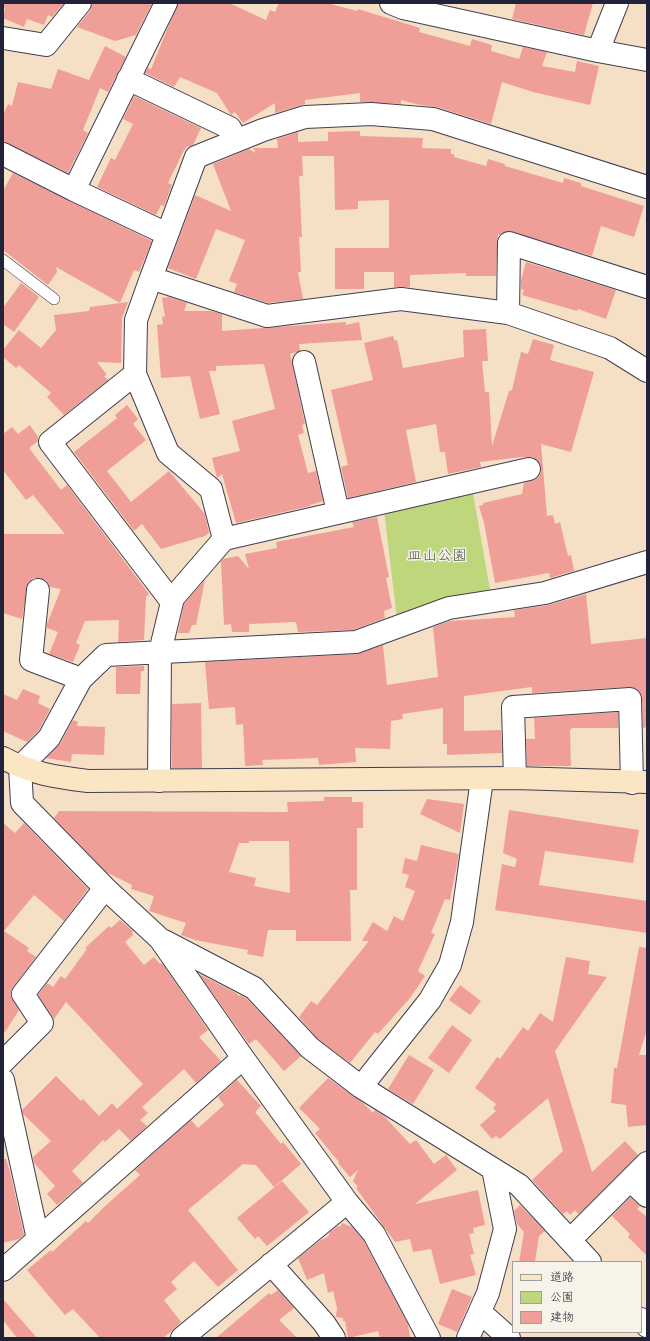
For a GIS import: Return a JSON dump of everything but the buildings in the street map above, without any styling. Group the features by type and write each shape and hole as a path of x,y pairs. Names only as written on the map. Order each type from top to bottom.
{"street":[{"path":"3,38 46,45 80,3"},
{"path":"74,190 166,3"},
{"path":"391,3 403,8 598,51 647,60"},
{"path":"598,51 617,3"},
{"path":"128,79 230,128 237,140"},
{"path":"224,539 211,489 168,453 135,374 136,320 196,157 263,130 305,117 371,114 433,119 647,187"},
{"path":"3,154 74,190 167,234"},
{"path":"508,313 509,243 647,287"},
{"path":"151,278 267,316 401,299 508,313 610,348 647,371"},
{"path":"304,362 338,512"},
{"path":"135,374 50,442 172,602"},
{"path":"159,781 160,652 173,598 224,539 529,469"},
{"path":"11,762 50,738 80,679 106,655 356,642 449,608 545,593 647,562"},
{"path":"38,590 32,660 80,679"},
{"path":"11,762 46,775 88,781 515,778 640,782 630,699 513,706 515,778"},
{"path":"11,762 22,803 106,888 160,939 346,1202 374,1234 429,1338"},
{"path":"361,1087 430,1000 450,965 462,922 482,779"},
{"path":"3,1062 42,1023 23,994 106,888"},
{"path":"160,939 254,988 310,1048 361,1087 519,1185 589,1261"},
{"path":"3,1270 243,1058"},
{"path":"3,1080 38,1239"},
{"path":"570,1240 647,1163"},
{"path":"468,1338 488,1293 505,1229 493,1169"},
{"path":"630,1180 647,1196"},
{"path":"182,1338 346,1202"},
{"path":"272,1264 324,1323 334,1338"},
{"path":"480,1312 509,1338"}],"lane":[{"path":"3,260 54,298"}],"green space":[{"name":"皿山公園","path":"471,482 492,601 398,627 383,502"}]}
